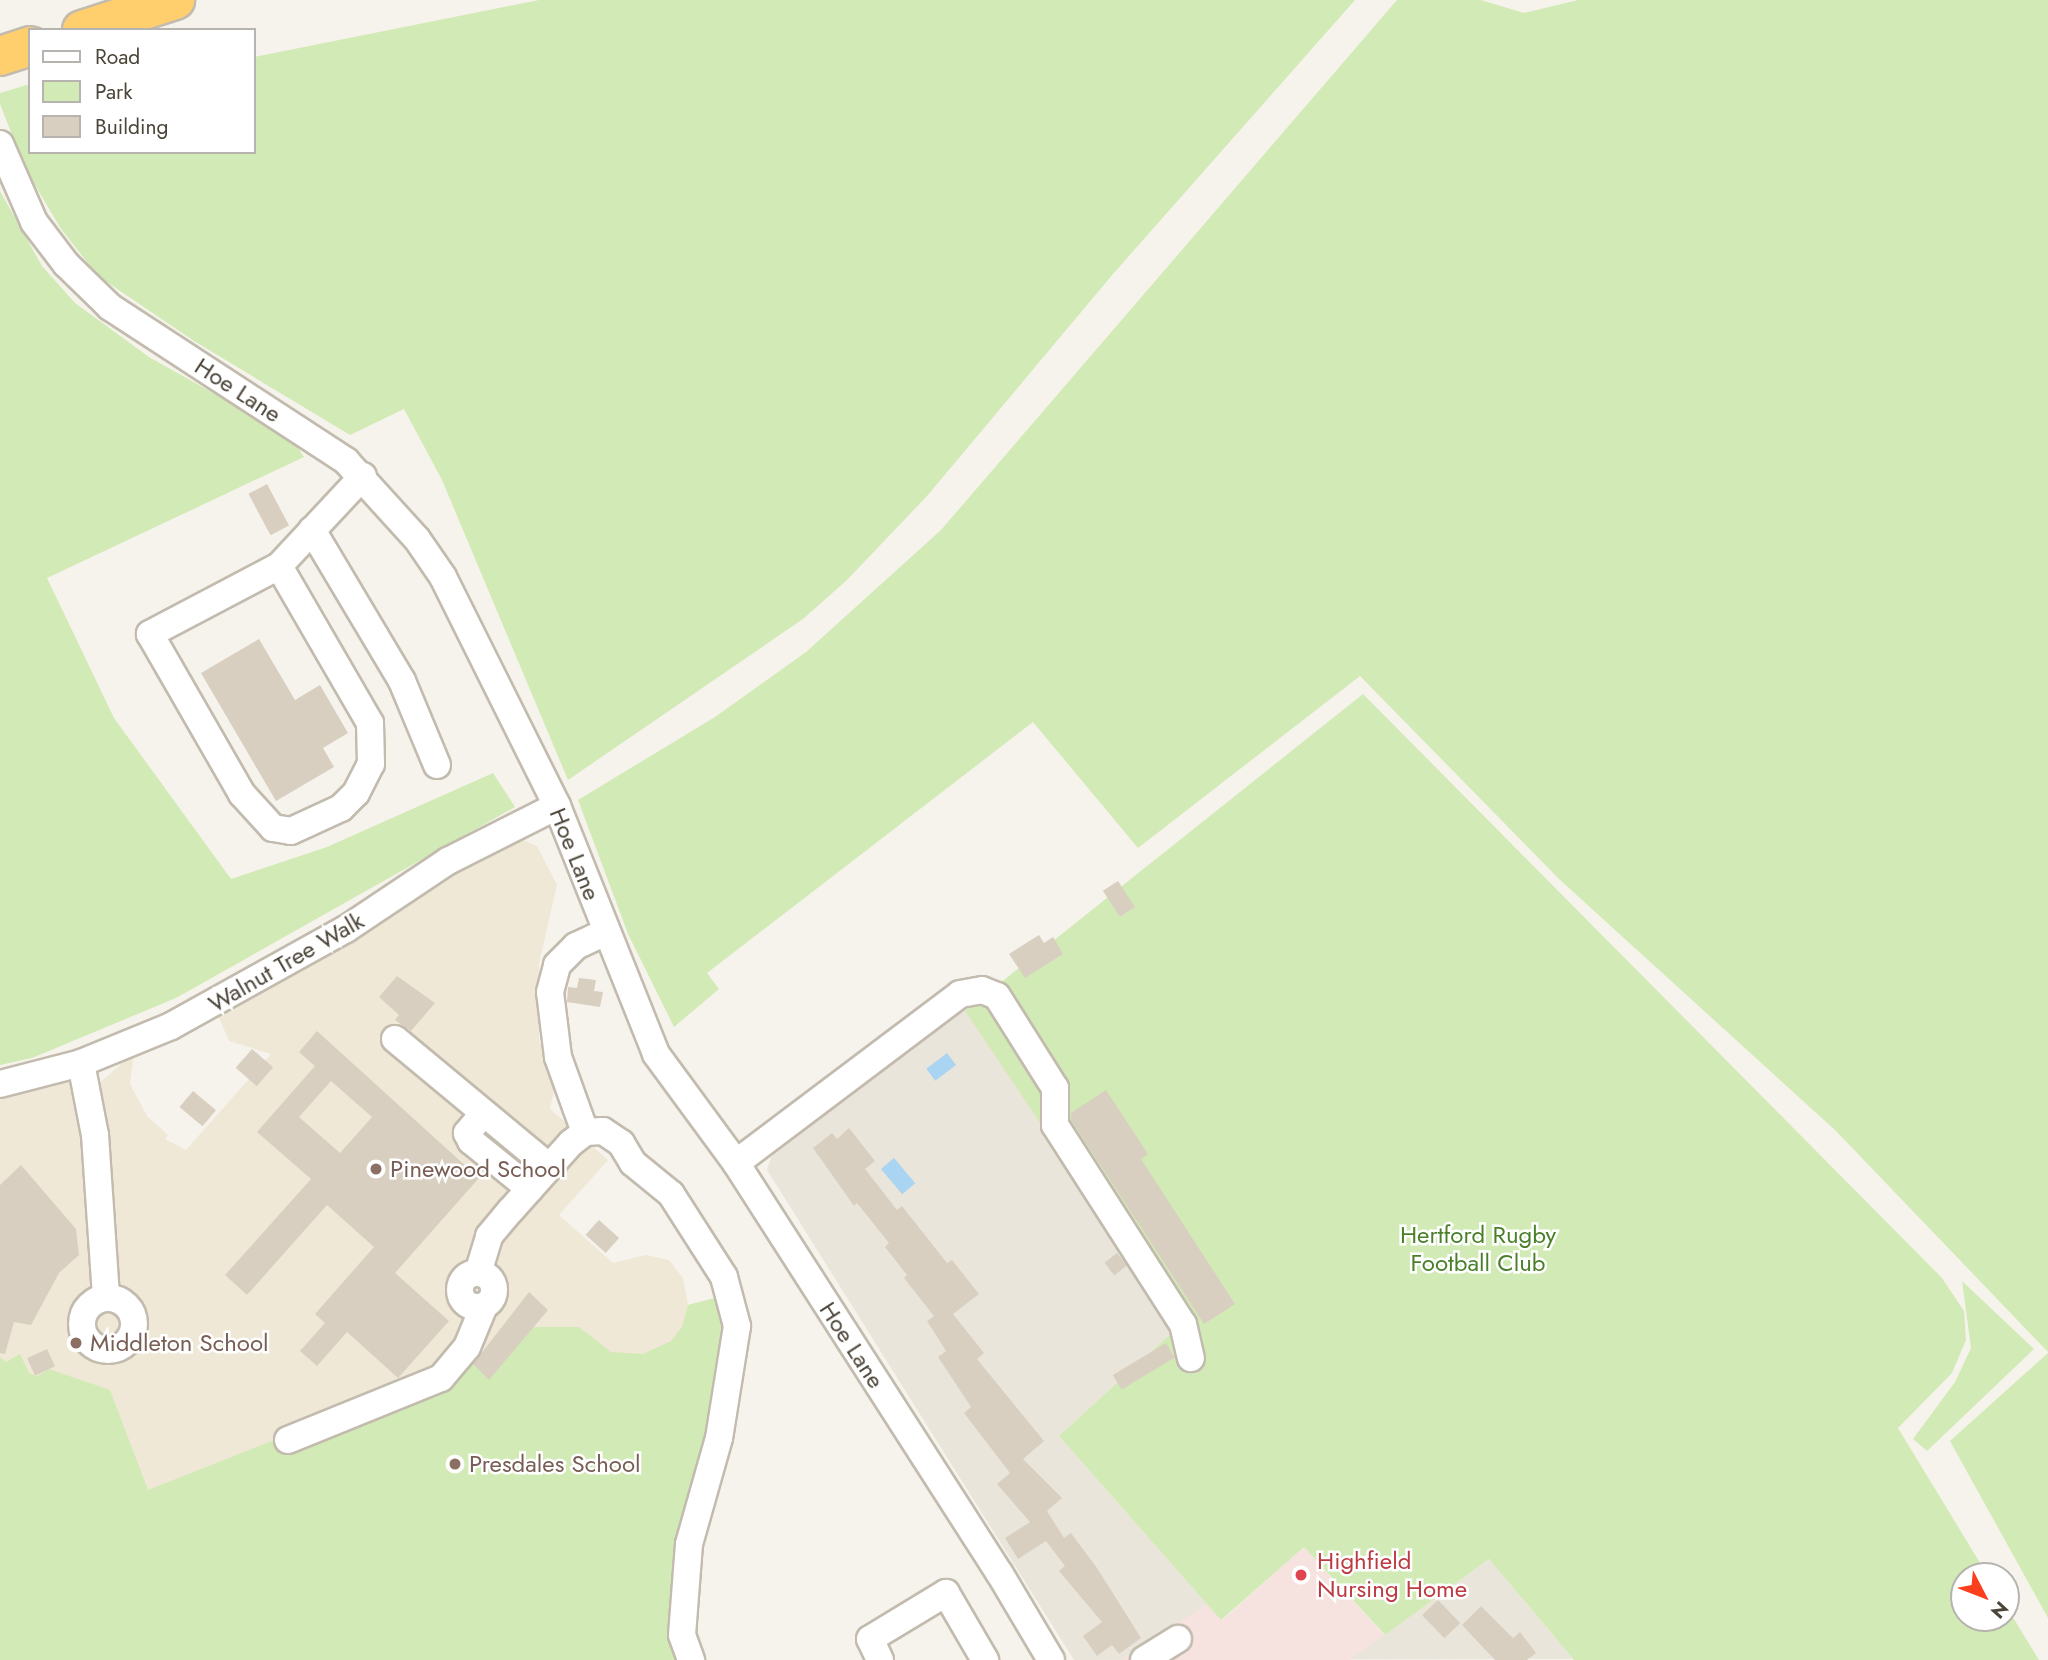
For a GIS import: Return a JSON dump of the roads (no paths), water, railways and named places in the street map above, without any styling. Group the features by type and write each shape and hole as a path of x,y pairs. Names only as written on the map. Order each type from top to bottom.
{"highway":[{"path":"88,28 176,0"},
{"path":"0,56 28,47"}],"street":[{"name":"Hoe Lane","path":"0,144 34,222 66,264 110,307 307,434 363,476 391,505 443,577 556,806 656,1054 736,1163 1000,1574 1051,1660"},
{"path":"279,566 370,723 372,744 371,764 356,793 341,808 290,831 273,828 242,793 150,635 279,566 363,476"},
{"path":"312,530 402,681 437,765"},
{"name":"Walnut Tree Walk","path":"0,1084 81,1063 138,1041 234,994 346,929 448,861 556,806"},
{"path":"585,1132 558,1057 550,992 557,965 576,946 607,932"},
{"path":"736,1163 960,994 972,989 997,996 1055,1088 1055,1125 1183,1324 1191,1358"},
{"path":"395,1039 549,1167"},
{"path":"81,1063 95,1135 106,1298"},
{"path":"483,1114 467,1133 471,1141 530,1189"},
{"path":"288,1440 442,1378 467,1347 484,1306 473,1307 461,1296 463,1280 478,1273 489,1236 549,1167 585,1132 603,1132 621,1143 633,1163 671,1194 724,1277 737,1326 719,1438 689,1544 682,1635 691,1660"},
{"path":"880,1660 870,1639 946,1593 985,1660"},
{"path":"1144,1660 1178,1639"}],"water":[{"path":"947,1053 956,1065 935,1081 926,1069"},
{"path":"894,1158 915,1183 902,1194 881,1169"}],"place":[{"name":"Pinewood School","path":"376,1169"},
{"name":"Middleton School","path":"76,1343"},
{"name":"Presdales School","path":"455,1464"},
{"name":"Highfield Nursing Home","path":"1301,1575"}],"park label":[{"name":"Hertford Rugby Football Club","path":"1478,1249"}]}
